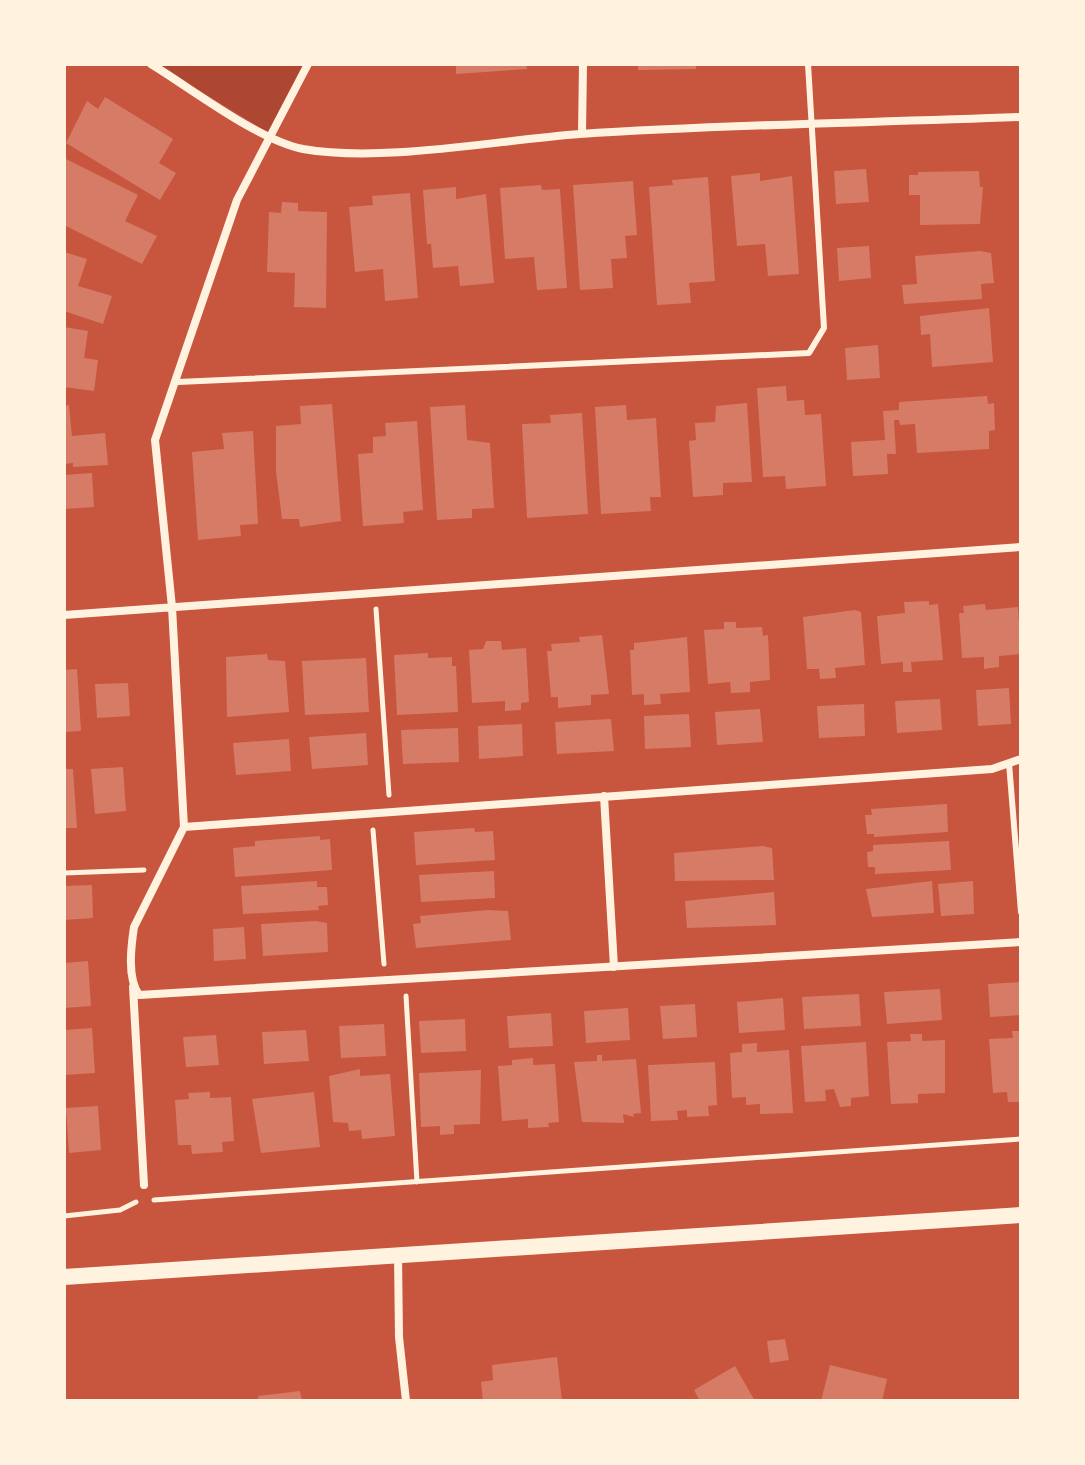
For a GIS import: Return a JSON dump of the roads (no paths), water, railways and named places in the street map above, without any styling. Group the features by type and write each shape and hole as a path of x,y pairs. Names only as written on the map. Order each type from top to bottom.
{"main road":[{"path":"64,1277 1021,1215"}],"street":[{"path":"151,64 270,138 301,149 373,153 582,134 1021,117"},
{"path":"144,1185 133,987 134,927 184,827 172,607 155,440 178,382 237,200 308,64"},
{"path":"582,134 583,64"},
{"path":"64,615 1021,547"},
{"path":"184,827 992,769 1021,759"},
{"path":"604,796 614,967"},
{"path":"133,987 139,995 1021,942"},
{"path":"398,1254 399,1337 406,1401"}],"lane":[{"path":"178,382 809,353 824,328 808,64"},
{"path":"1009,763 1021,912"}]}
